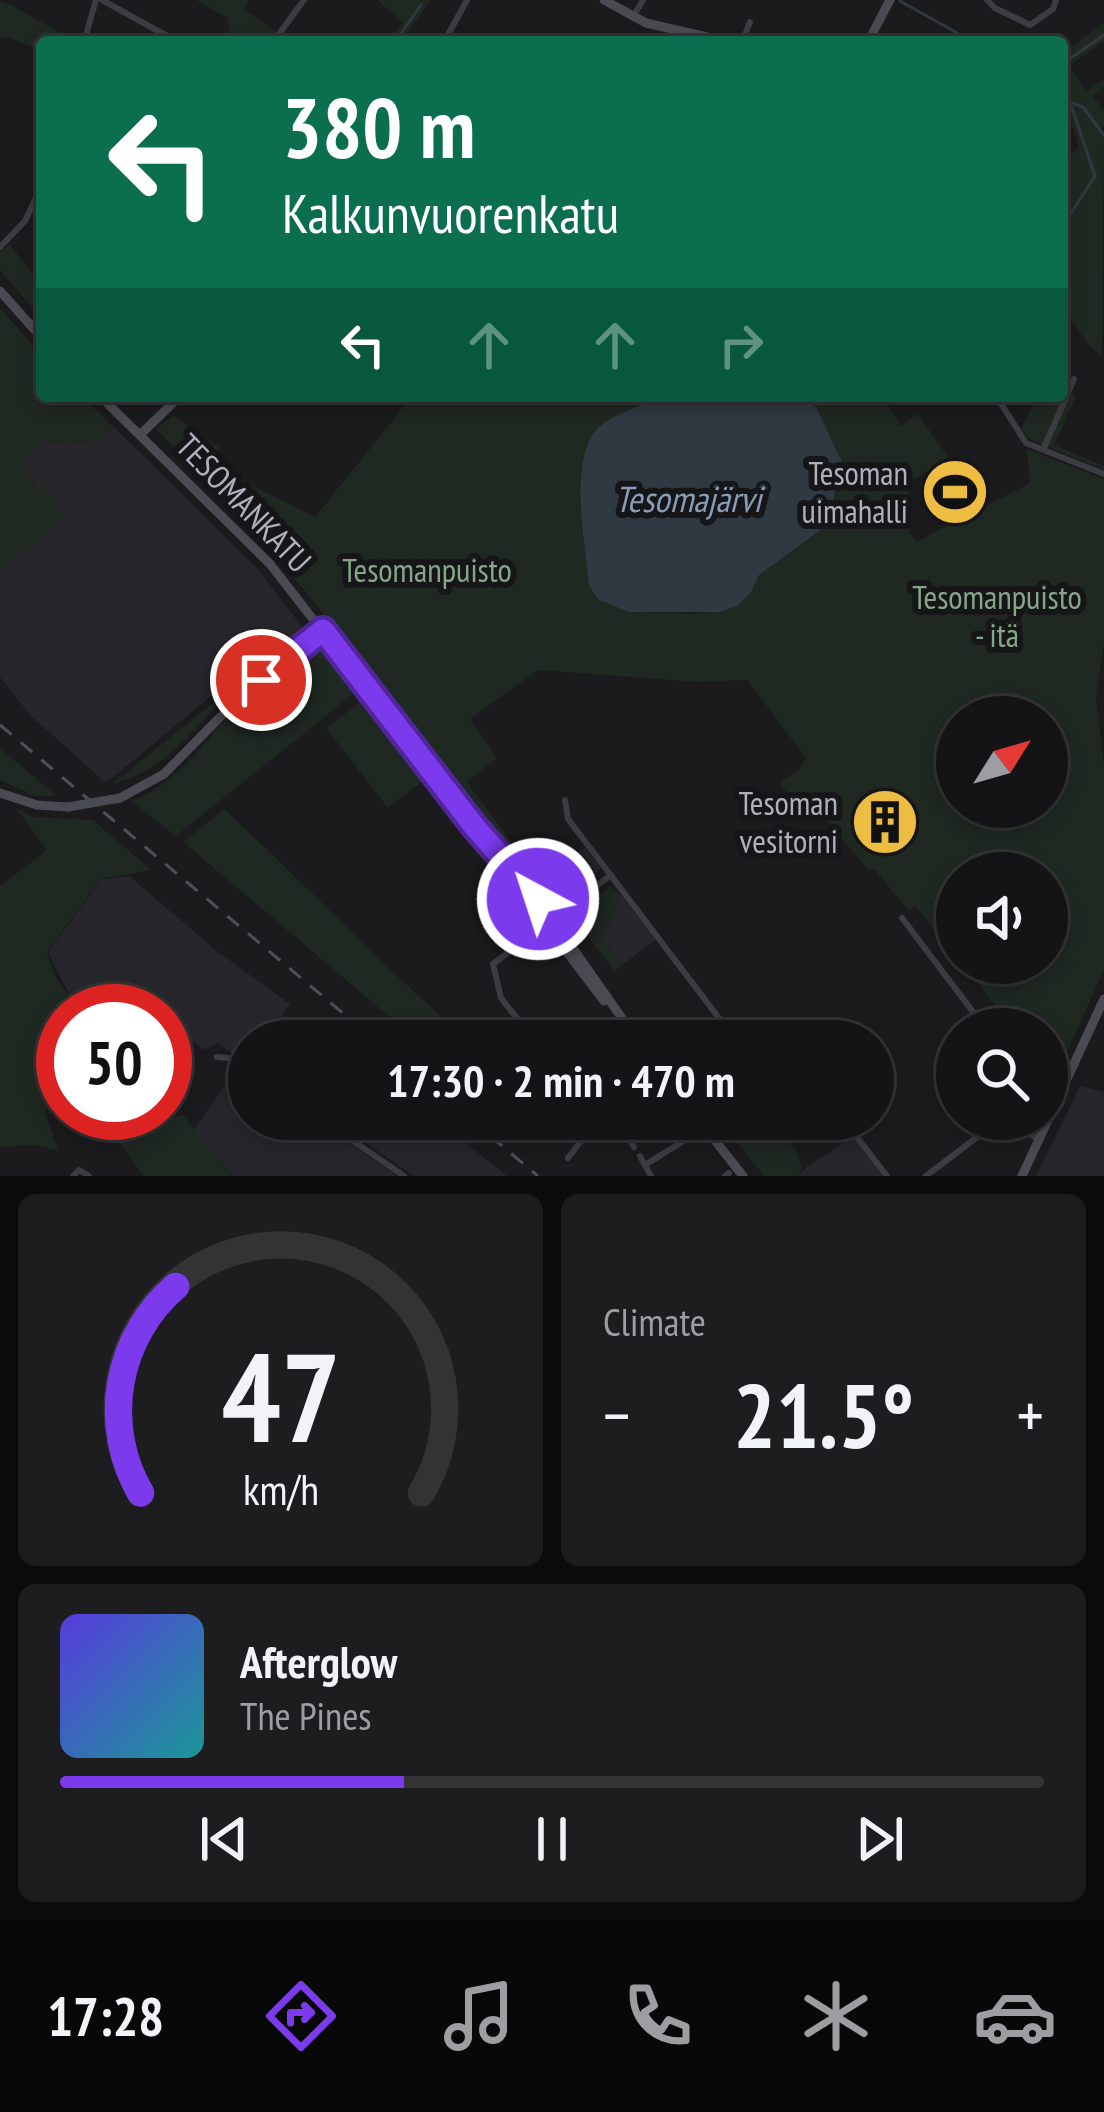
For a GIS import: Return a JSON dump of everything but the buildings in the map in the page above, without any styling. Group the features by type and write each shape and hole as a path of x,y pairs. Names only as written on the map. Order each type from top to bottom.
{"main road":[{"path":"604,0 633,16 704,36"},
{"path":"871,36 890,0"},
{"path":"676,36 680,30"},
{"path":"0,291 36,331"},
{"name":"TESOMANKATU","path":"106,402 270,564 622,1020"},
{"path":"140,435 174,402"},
{"path":"0,793 25,802 68,807 120,798 164,774 239,698 323,630"},
{"path":"1068,1077 1104,999"},
{"path":"714,1140 742,1176"},
{"path":"1022,1176 1039,1140"}],"street":[{"path":"86,36 99,0 167,36"},
{"path":"277,36 304,0"},
{"path":"447,36 467,0"},
{"path":"633,16 643,0"},
{"path":"987,0 1030,26 1053,9 1056,0"},
{"path":"744,36 750,22"},
{"path":"0,247 25,221 36,198"},
{"path":"1068,393 1074,379"},
{"path":"1000,402 1026,443 1104,474"},
{"path":"1043,450 1064,402"},
{"path":"566,800 568,819 720,1020"},
{"path":"517,1020 501,998 492,970 496,960 611,875"},
{"path":"902,918 970,1008"},
{"path":"217,1057 228,1058"},
{"path":"351,1140 404,1176"},
{"path":"568,1158 582,1140"},
{"path":"631,1140 634,1147"},
{"path":"644,1165 685,1140"},
{"path":"859,1140 887,1176"},
{"path":"926,1176 975,1140"},
{"path":"640,1156 650,1176"},
{"path":"73,1176 79,1170 89,1176"}],"shaded area":[{"path":"115,428 259,570 303,628 244,669 106,783 31,716 0,677 0,571 66,517 18,464 44,443 91,441"},
{"path":"585,848 601,869 558,903 535,874 558,869"},
{"path":"129,876 218,952 290,1004 279,1020 228,1020 228,1051 217,1043 205,1050 192,1042 192,984 64,984 48,952 101,880"},
{"path":"621,895 656,940 622,965 602,937"},
{"path":"228,1080 228,1140 345,1140 397,1176 233,1176 194,1130"},
{"path":"1080,1086 1104,1092 1104,1176 1036,1176 1054,1140 1068,1140 1068,1111"},
{"path":"362,1140 462,1140 507,1176 414,1176"},
{"path":"838,1140 856,1140 883,1176 795,1176 841,1144"}],"green space":[{"path":"196,0 249,0 244,9 277,32 230,36 228,18"},
{"path":"377,0 430,0 405,36 393,36 403,22"},
{"path":"0,1 66,36 36,36 36,49 0,38"},
{"path":"1104,23 1104,41 1069,66 1087,91 1104,79 1104,87 1093,96 1104,111 1100,128 1104,134 1102,357 1068,315 1068,156 1079,147 1068,112 1068,49"},
{"path":"9,244 36,278 36,312 0,270 0,252"},
{"path":"0,308 36,349 36,402 88,402 115,428 91,441 44,443 19,464 67,517 0,571"},
{"path":"1068,392 1076,396 1054,445 1104,470 1029,439 1021,428 1035,402 1068,402"},
{"path":"407,402 651,402 615,419 599,600 629,612 699,614 736,606 751,592 759,575 780,558 816,407 807,402 886,402 901,426 918,414 950,460 908,482 910,531 916,542 1030,483 1027,449 1104,479 1104,643 1096,698 1104,765 1104,970 1068,1050 1068,1008 996,1008 979,984 1068,984 1068,852 936,852 936,930 915,906 904,914 907,909 874,869 869,871 828,822 791,800 780,782 806,758 747,680 698,682 538,670 470,719 497,758 467,782 535,874 530,876 275,553 156,429 173,415 220,448 214,466 315,517"},
{"path":"313,644 325,651 357,691 176,836 131,801 166,782 255,690 287,665 295,669 302,665 301,652"},
{"path":"233,687 164,758 112,784"},
{"path":"363,700 424,780 388,808 326,728"},
{"path":"0,748 57,796 35,796 0,780"},
{"path":"15,807 32,817 93,820 151,870 101,879 47,952 61,984 36,984 36,1140 55,1140 58,1150 33,1145 0,1147 0,886 47,850"},
{"path":"224,809 446,1020 393,1020 183,842"},
{"path":"610,887 621,895 602,937 622,965 615,971 575,920 575,912"},
{"path":"192,1126 232,1176 144,1176 117,1140 192,1140"},
{"path":"735,1140 787,1140 797,1151 802,1170 795,1176 764,1176"}],"water":[{"name":"Tesomajärvi","path":"652,402 807,402 816,407 842,462 827,525 759,575 737,606 719,612 629,612 599,600 589,586 581,503 584,459 599,427"}],"waterway":[{"path":"900,1 961,35"},
{"path":"399,36 421,5"},
{"path":"1068,60 1104,35"},
{"path":"1068,218 1095,176 1070,102"},
{"path":"1073,103 1083,107 1104,135"}],"railway":[{"path":"0,725 351,1020"},
{"path":"495,1140 538,1176"}],"place":[{"name":"Tesoman uimahalli","path":"955,492"},
{"name":"Tesoman vesitorni","path":"885,822"}],"route":[{"path":"261,680 323,630 474,826 538,899"}],"park label":[{"name":"Tesomanpuisto","path":"427,570"},
{"name":"Tesomanpuisto - itä","path":"997,616"}]}
